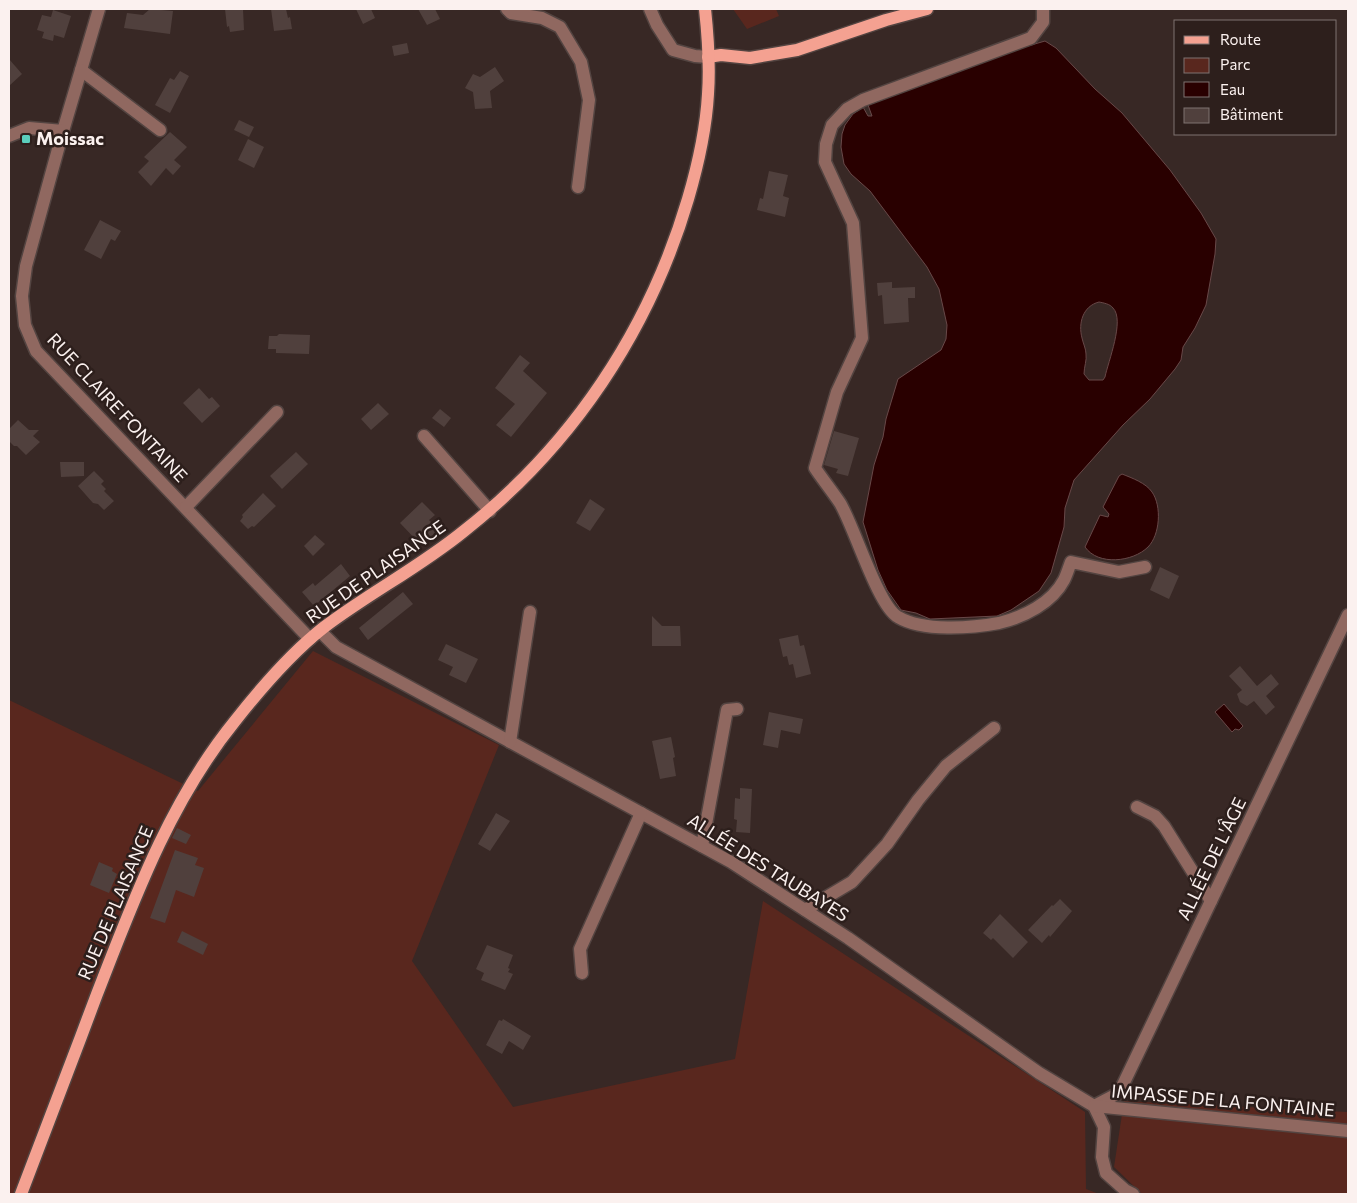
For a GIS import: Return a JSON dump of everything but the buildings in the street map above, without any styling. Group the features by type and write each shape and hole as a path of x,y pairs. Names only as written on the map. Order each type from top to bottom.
{"main road":[{"name":"RUE DE PLAISANCE","path":"21,1194 123,926 168,824 215,747 270,678 315,635 352,607 434,554 490,511 515,487 547,454 583,410 628,343 649,303 675,240 692,185 709,93 705,9"},
{"path":"708,57 721,55 750,58 797,50 886,20 927,9"}],"street":[{"name":"RUE CLAIRE FONTAINE","path":"99,9 26,266 22,296 25,325 36,351 186,507 315,635"},
{"path":"507,9 511,13 542,18 560,28 581,62 589,100 578,187"},
{"path":"650,9 657,25 673,50 695,56 708,57"},
{"path":"1043,9 1043,22 1031,38 863,100 847,109 832,125 826,144 825,162 853,223 862,338 837,392 816,468 840,503 883,600 896,616 910,622 930,626 962,627 984,626 1005,621 1028,612 1046,602 1064,580 1071,562 1119,572 1145,567"},
{"path":"81,70 160,130"},
{"path":"9,136 30,128 63,131"},
{"path":"186,507 278,412"},
{"path":"424,436 490,511"},
{"path":"510,742 530,612"},
{"name":"ALLÉE DE L'ÂGE","path":"1094,1106 1120,1093 1348,615"},
{"name":"ALLÉE DES TAUBAYES","path":"315,635 731,862 848,938 1039,1073 1094,1106"},
{"path":"702,846 728,710 737,709"},
{"path":"805,910 852,882 887,844 918,800 946,766 994,728"},
{"path":"1137,807 1155,816 1164,826 1211,901"},
{"path":"582,974 580,948 641,813"},
{"path":"1094,1106 1104,1127 1102,1157 1106,1173 1124,1190 1133,1194"},
{"name":"IMPASSE DE LA FONTAINE","path":"1094,1106 1348,1131"}],"green space":[{"path":"733,9 776,9 779,16 747,29"},
{"path":"313,651 499,745 412,961 513,1107 735,1059 763,901 1085,1112 1086,1189 1099,1194 9,1194 9,700 198,791"},
{"path":"1124,1101 1348,1112 1347,1194 1142,1194 1114,1167"}],"water":[{"path":"1045,41 1056,48 1095,89 1122,113 1170,170 1201,213 1216,239 1215,254 1206,305 1183,347 1181,360 1150,399 1123,425 1074,480 1065,508 1064,527 1051,573 1039,591 1011,610 997,616 930,619 916,613 901,610 887,590 878,570 863,522 874,465 898,379 941,350 946,339 947,325 939,289 927,267 870,191 851,174 844,164 841,147 842,134 845,125 853,114 863,107 868,116 872,116 868,105 1011,51","holes":["1099,302 1113,308 1116,314 1117,331 1105,377 1103,380 1089,380 1084,374 1086,350 1082,340 1081,321 1089,307"]},
{"path":"1122,474 1143,483 1152,492 1158,512 1155,535 1148,547 1134,556 1116,560 1098,557 1085,547 1100,515 1108,517 1109,514 1103,507 1119,476"},
{"path":"1224,704 1243,726 1239,730 1235,729 1232,732 1215,712"}],"place":[{"name":"Moissac","path":"26,139"}]}
